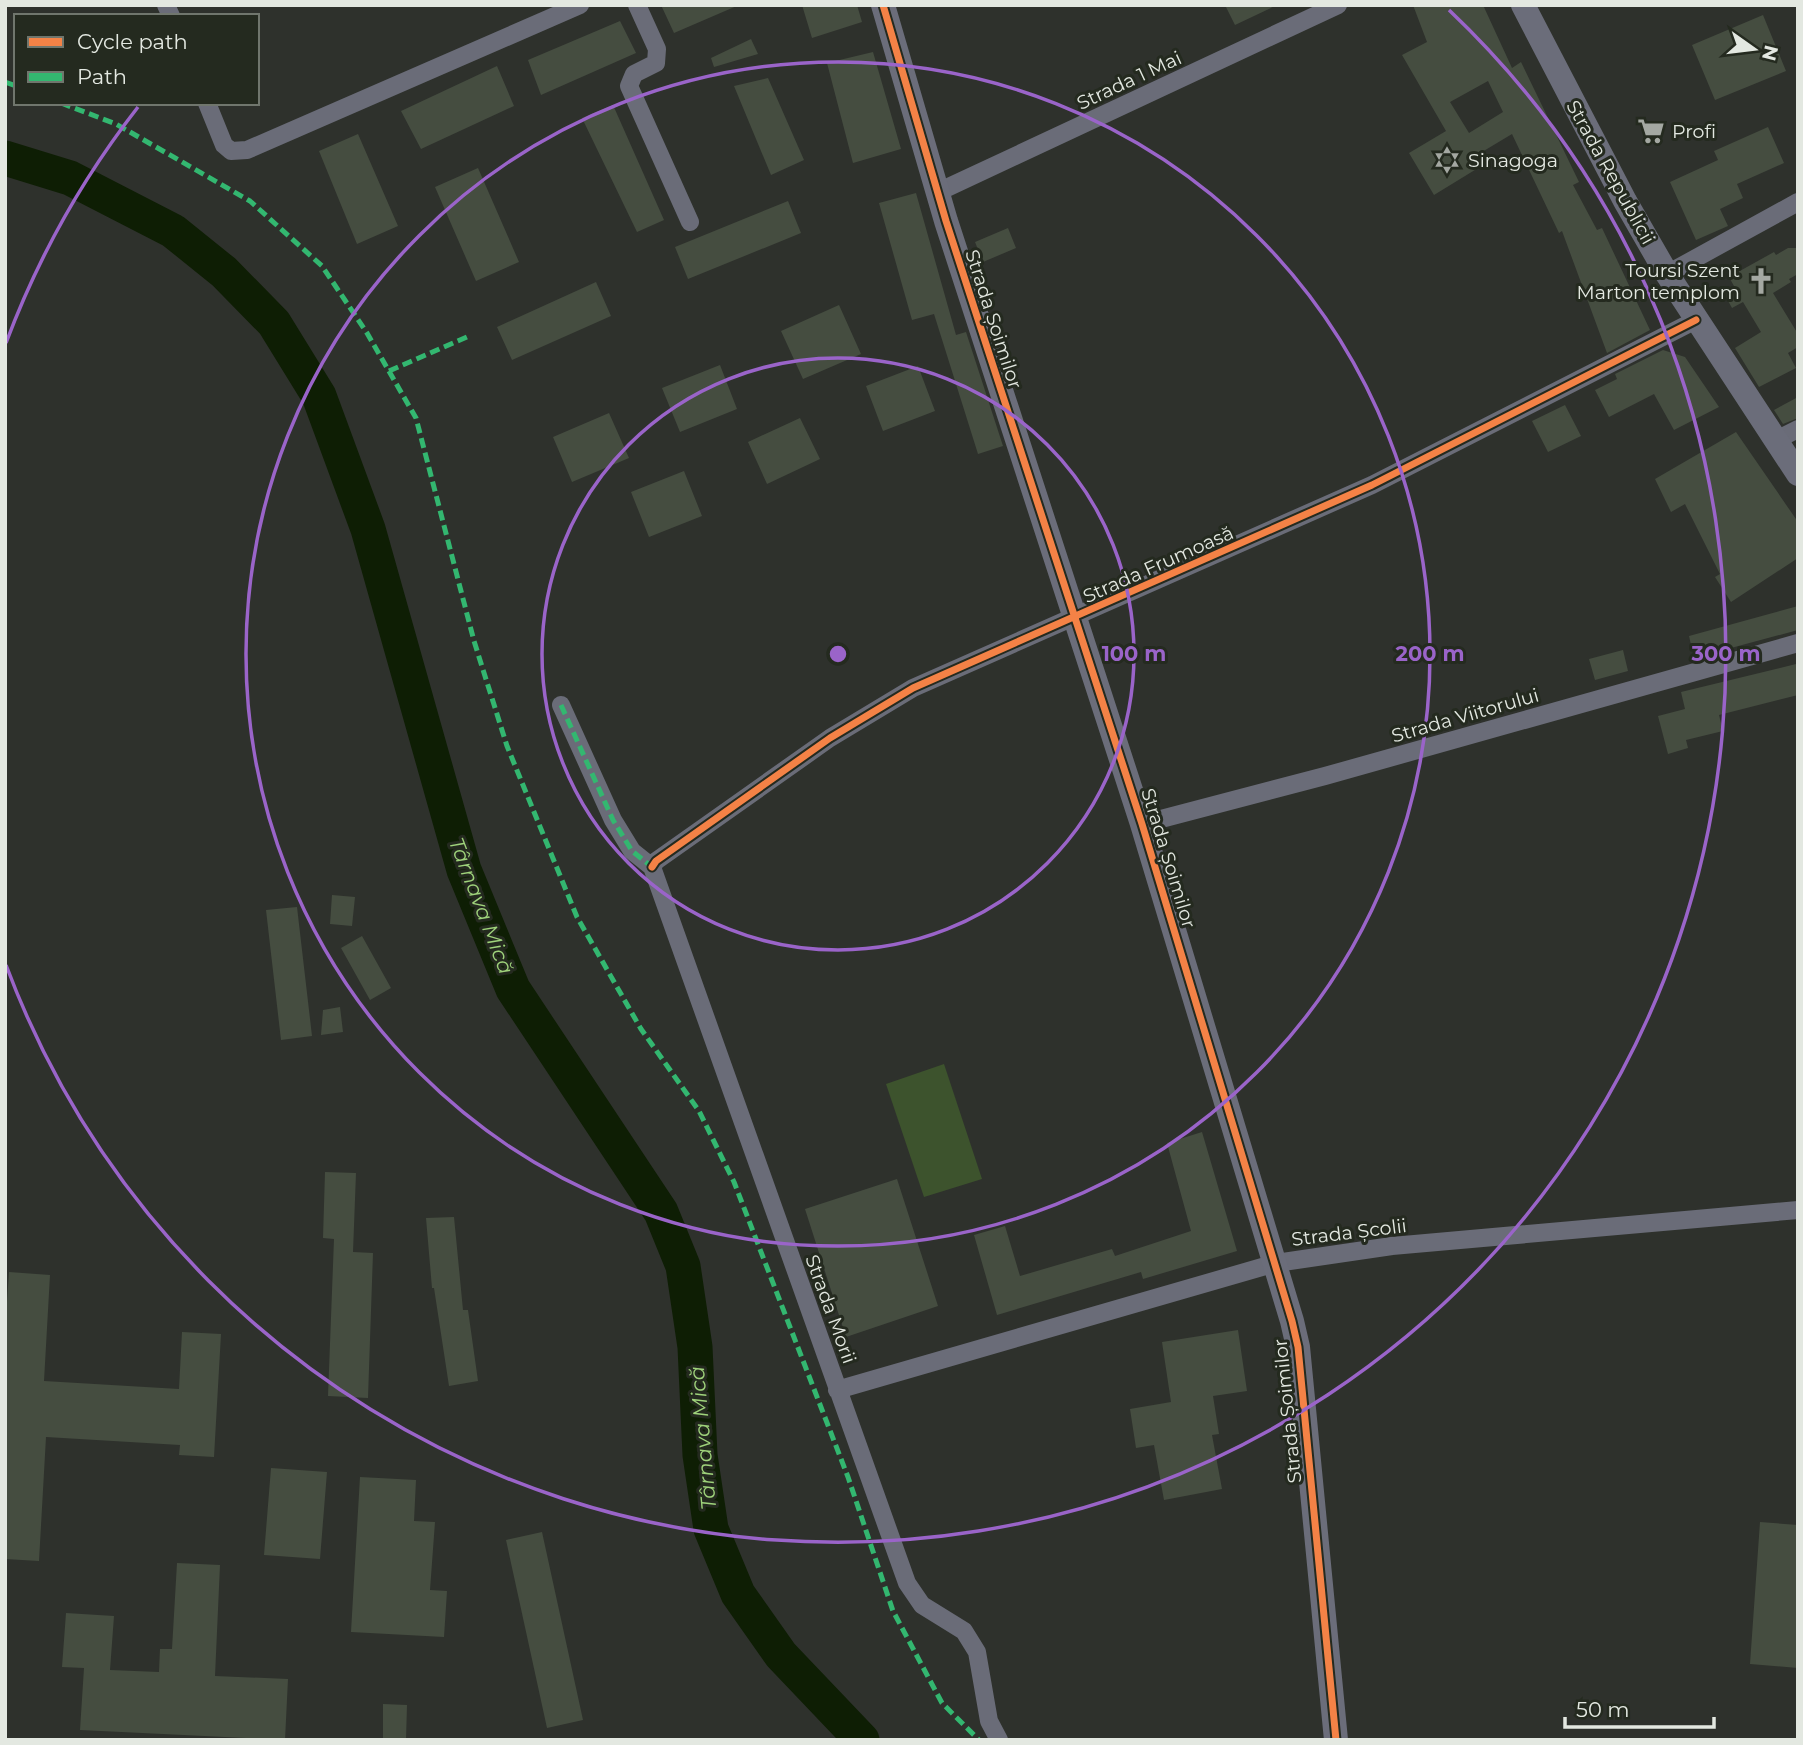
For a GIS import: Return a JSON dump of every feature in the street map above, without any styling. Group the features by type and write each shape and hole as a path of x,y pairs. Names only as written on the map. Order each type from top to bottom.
{"street":[{"path":"208,105 224,145 231,151 247,150 580,5"},
{"path":"637,5 657,49 656,63 634,74 629,86 690,222"},
{"name":"Strada Șoimilor","path":"883,5 938,192 1142,824 1276,1263 1298,1348 1335,1740"},
{"name":"Strada 1 Mai","path":"938,192 1338,5"},
{"name":"Strada Republicii","path":"1523,5 1625,201 1667,274 1696,320 1787,434 1798,474"},
{"path":"1667,274 1798,202"},
{"name":"Strada Frumoasă","path":"652,867 656,861 868,714 913,688 1372,485 1696,320"},
{"name":"Strada Viitorului","path":"1142,824 1325,776 1798,643"},
{"path":"561,705 613,820 632,851 652,867"},
{"name":"Strada Morii","path":"652,867 907,1583 922,1605 964,1631 977,1652 989,1721 999,1740"},
{"name":"Strada Școlii","path":"838,1390 1276,1263 1392,1246 1798,1210"}],"green space":[{"path":"944,1064 982,1179 924,1197 886,1084"}],"building":[{"path":"661,5 739,5 674,33"},
{"path":"802,5 857,5 862,22 812,38"},
{"path":"1225,5 1277,5 1235,25"},
{"path":"1413,5 1483,5 1512,68 1521,62 1579,182 1573,185 1597,230 1602,228 1650,330 1607,353 1562,231 1559,233 1512,134 1477,155 1483,165 1434,195 1409,153 1446,131 1402,55 1427,42","holes":["1488,81 1503,112 1469,133 1450,102"]},
{"path":"1763,15 1786,71 1715,100 1692,45"},
{"path":"620,21 636,53 541,95 528,60"},
{"path":"751,39 758,54 714,67 711,58"},
{"path":"873,52 901,149 853,163 827,63"},
{"path":"497,66 514,106 421,149 401,111"},
{"path":"768,78 804,160 771,175 734,86"},
{"path":"613,105 664,220 637,232 582,118"},
{"path":"1768,127 1784,163 1737,184 1743,198 1720,209 1728,226 1696,240 1670,182 1718,160 1714,151"},
{"path":"358,134 398,226 357,244 319,151"},
{"path":"478,168 519,262 476,281 435,187"},
{"path":"916,193 956,335 966,332 1003,446 978,454 934,314 912,320 879,203"},
{"path":"788,201 801,233 688,279 675,247"},
{"path":"1008,228 1016,248 983,262 975,242"},
{"path":"1788,248 1798,248 1798,274 1789,279 1791,282 1773,293 1798,334 1798,347 1788,353 1796,368 1759,387 1735,348 1761,332 1743,302 1732,308 1723,292 1734,286 1729,277 1774,252 1776,255"},
{"path":"596,282 611,316 512,360 497,327"},
{"path":"839,305 861,354 803,379 781,331"},
{"path":"1663,350 1685,357 1719,407 1674,430 1654,394 1609,417 1595,390 1617,379 1615,374"},
{"path":"720,365 737,409 680,432 662,388"},
{"path":"918,366 935,411 883,431 866,386"},
{"path":"1798,397 1798,418 1783,424 1774,410"},
{"path":"1565,405 1581,436 1548,452 1532,421"},
{"path":"609,413 629,458 572,482 553,437"},
{"path":"800,418 820,459 767,484 748,442"},
{"path":"1736,432 1798,522 1798,558 1731,602 1715,577 1720,574 1685,504 1671,512 1655,479"},
{"path":"684,471 702,516 649,537 631,492"},
{"path":"1798,606 1798,630 1694,658 1689,636"},
{"path":"1623,650 1628,671 1595,680 1589,659"},
{"path":"1796,664 1798,695 1719,715 1723,731 1686,740 1688,748 1668,754 1658,716 1685,709 1681,692"},
{"path":"332,895 355,897 352,926 330,924"},
{"path":"297,907 312,1036 281,1040 266,910"},
{"path":"362,936 391,988 370,1000 341,948"},
{"path":"340,1007 343,1032 321,1035 323,1010"},
{"path":"1202,1132 1237,1251 1143,1279 1141,1272 997,1315 974,1235 1005,1226 1020,1276 1112,1249 1115,1256 1191,1231 1167,1143"},
{"path":"325,1172 356,1173 353,1252 373,1253 368,1398 328,1396 334,1239 323,1238"},
{"path":"897,1179 938,1306 846,1337 805,1209"},
{"path":"454,1217 463,1310 468,1310 478,1381 449,1386 432,1288 426,1218"},
{"path":"9,1272 50,1275 44,1381 179,1389 182,1332 221,1334 214,1457 179,1455 180,1445 46,1437 39,1561 5,1559 5,1331"},
{"path":"1238,1330 1247,1391 1213,1396 1219,1434 1212,1435 1222,1489 1164,1500 1154,1445 1136,1448 1130,1409 1171,1402 1162,1342"},
{"path":"271,1468 327,1472 320,1559 264,1555"},
{"path":"360,1477 416,1480 414,1521 435,1522 430,1590 447,1591 444,1637 351,1632"},
{"path":"1760,1522 1798,1525 1798,1668 1750,1664"},
{"path":"542,1532 583,1720 547,1728 506,1540"},
{"path":"177,1563 220,1565 215,1676 288,1679 285,1740 80,1730 84,1668 62,1667 66,1613 114,1616 110,1670 159,1672 160,1649 172,1649"},
{"path":"383,1704 407,1705 406,1740 383,1740"}],"waterway":[{"name":"Târnava Mică","path":"5,158 70,178 173,231 224,272 274,323 319,396 368,529 464,870 513,989 661,1212 683,1266 695,1347 700,1455 711,1529 738,1594 781,1655 862,1740"}],"marked path":[{"path":"5,82 14,85"},
{"path":"66,105 116,124 250,201 322,266 367,333 416,418 474,641 507,746 577,917 641,1029 699,1111 734,1182 848,1477 893,1611 942,1703 979,1740"},
{"path":"389,371 469,336"},
{"path":"561,705 613,820 632,851 652,867"}],"cycle path":[{"path":"883,5 946,221 1142,824 1292,1321 1298,1347 1336,1740"},
{"path":"652,867 656,861 830,738 913,688 1372,485 1696,320"}],"place":[{"name":"Profi","path":"1651,131"},
{"name":"Sinagoga","path":"1447,160"},
{"name":"Toursi Szent Marton templom","path":"1761,281"}]}
